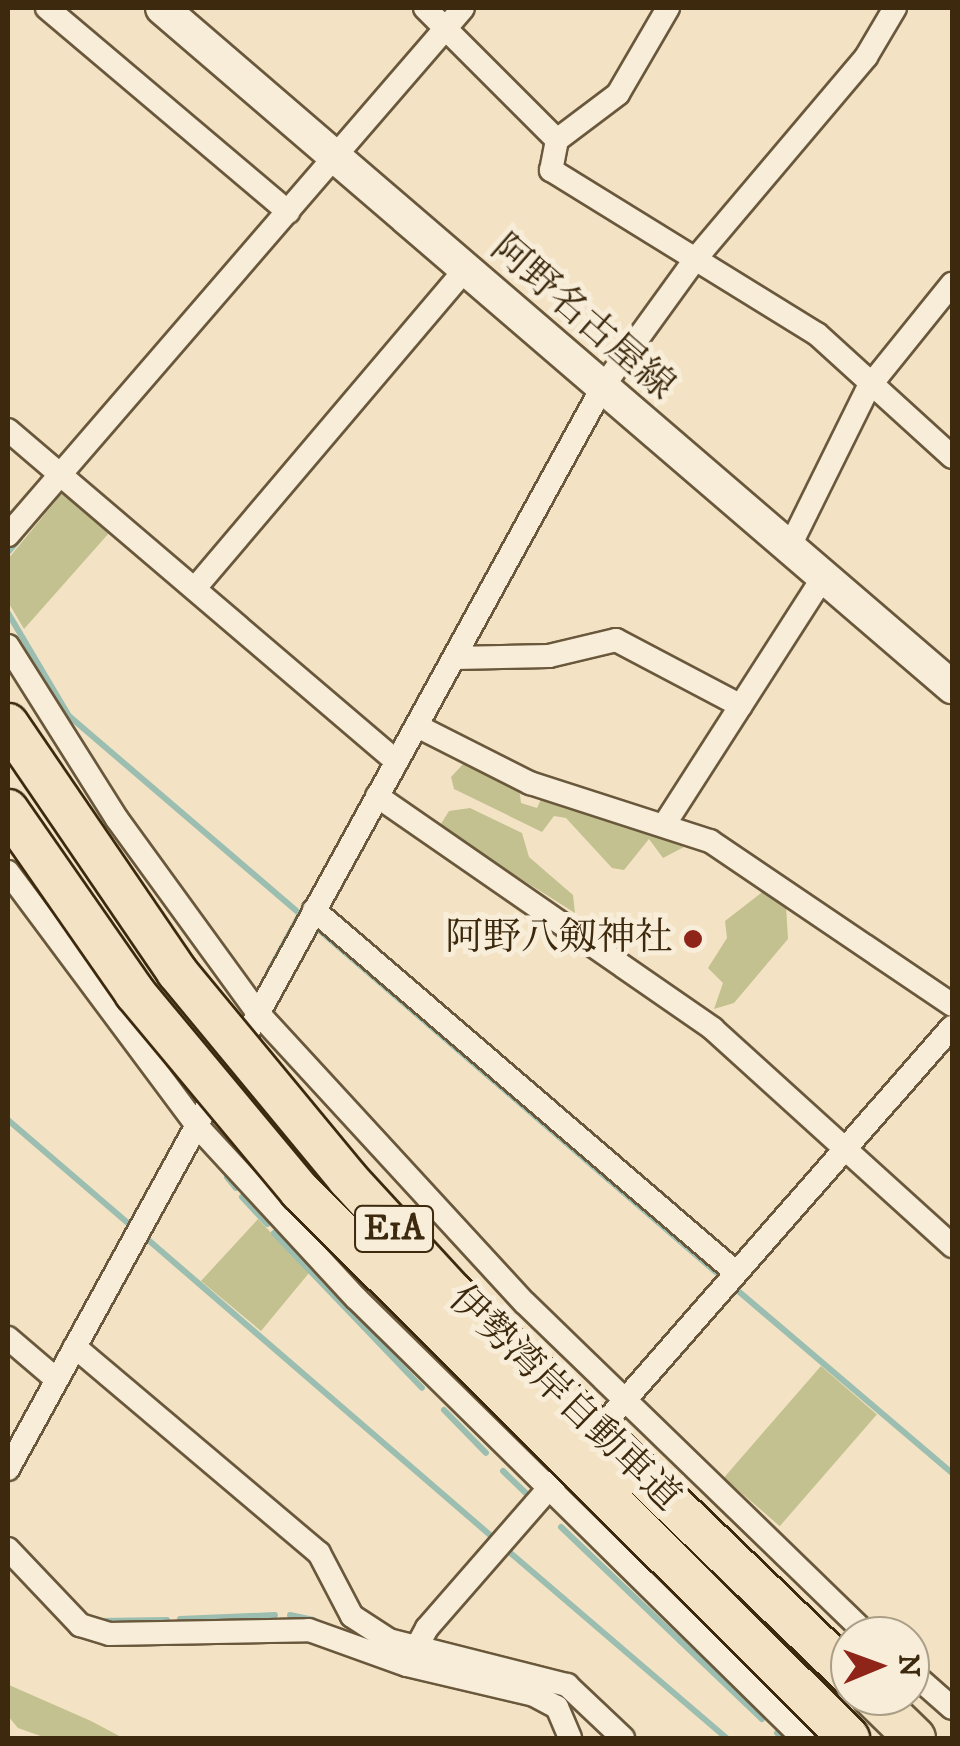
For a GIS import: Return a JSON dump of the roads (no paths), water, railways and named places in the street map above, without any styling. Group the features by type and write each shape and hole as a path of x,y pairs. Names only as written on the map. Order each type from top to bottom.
{"highway":[{"name":"伊勢湾岸自動車道","path":"8,724 177,972 348,1179 453,1293 830,1656"},
{"name":"伊勢湾岸自動車道","path":"8,810 135,992 312,1204 849,1738"},
{"path":"892,1716 915,1738"}],"main road":[{"name":"阿野名古屋線","path":"162,8 952,687"}],"street":[{"path":"47,8 288,212"},
{"path":"425,8 557,140"},
{"path":"8,535 463,8"},
{"path":"668,8 618,94 557,140 550,170 564,184 697,258 817,334 868,388 952,458"},
{"path":"8,1469 602,388 697,258 866,56 895,8"},
{"path":"196,587 465,270"},
{"path":"790,546 868,388 952,284"},
{"path":"8,430 397,762"},
{"path":"666,822 824,576"},
{"path":"455,658 549,656 616,640 741,706"},
{"path":"8,646 117,819 258,1013 525,1303 849,1616"},
{"path":"416,726 530,782 666,822 874,943 952,1005"},
{"path":"378,796 713,1029 952,1246"},
{"path":"8,872 14,890 198,1127 547,1491 803,1738"},
{"path":"314,910 734,1271"},
{"path":"411,1656 734,1271 952,1026"},
{"path":"8,1338 56,1379"},
{"path":"75,1346 319,1553 352,1616 411,1656 557,1706 570,1738"},
{"path":"8,1549 58,1610 109,1634 269,1626 566,1686 623,1738"},
{"path":"930,1689 952,1708"}],"waterway":[{"path":"8,552 20,538"},
{"path":"8,613 69,716 300,914 268,973"},
{"path":"319,930 717,1273"},
{"path":"8,1120 129,1224"},
{"path":"227,1177 236,1188"},
{"path":"242,1197 267,1224"},
{"path":"274,1233 422,1388"},
{"path":"146,1238 493,1538"},
{"path":"737,1290 952,1473"},
{"path":"444,1410 486,1453"},
{"path":"503,1471 526,1493"},
{"path":"561,1527 762,1719"},
{"path":"507,1550 726,1738"},
{"path":"180,1619 275,1615"},
{"path":"290,1615 313,1620"},
{"path":"99,1621 167,1620"},
{"path":"777,1733 782,1738"}],"place":[{"name":"阿野八剱神社","path":"693,939"}]}
